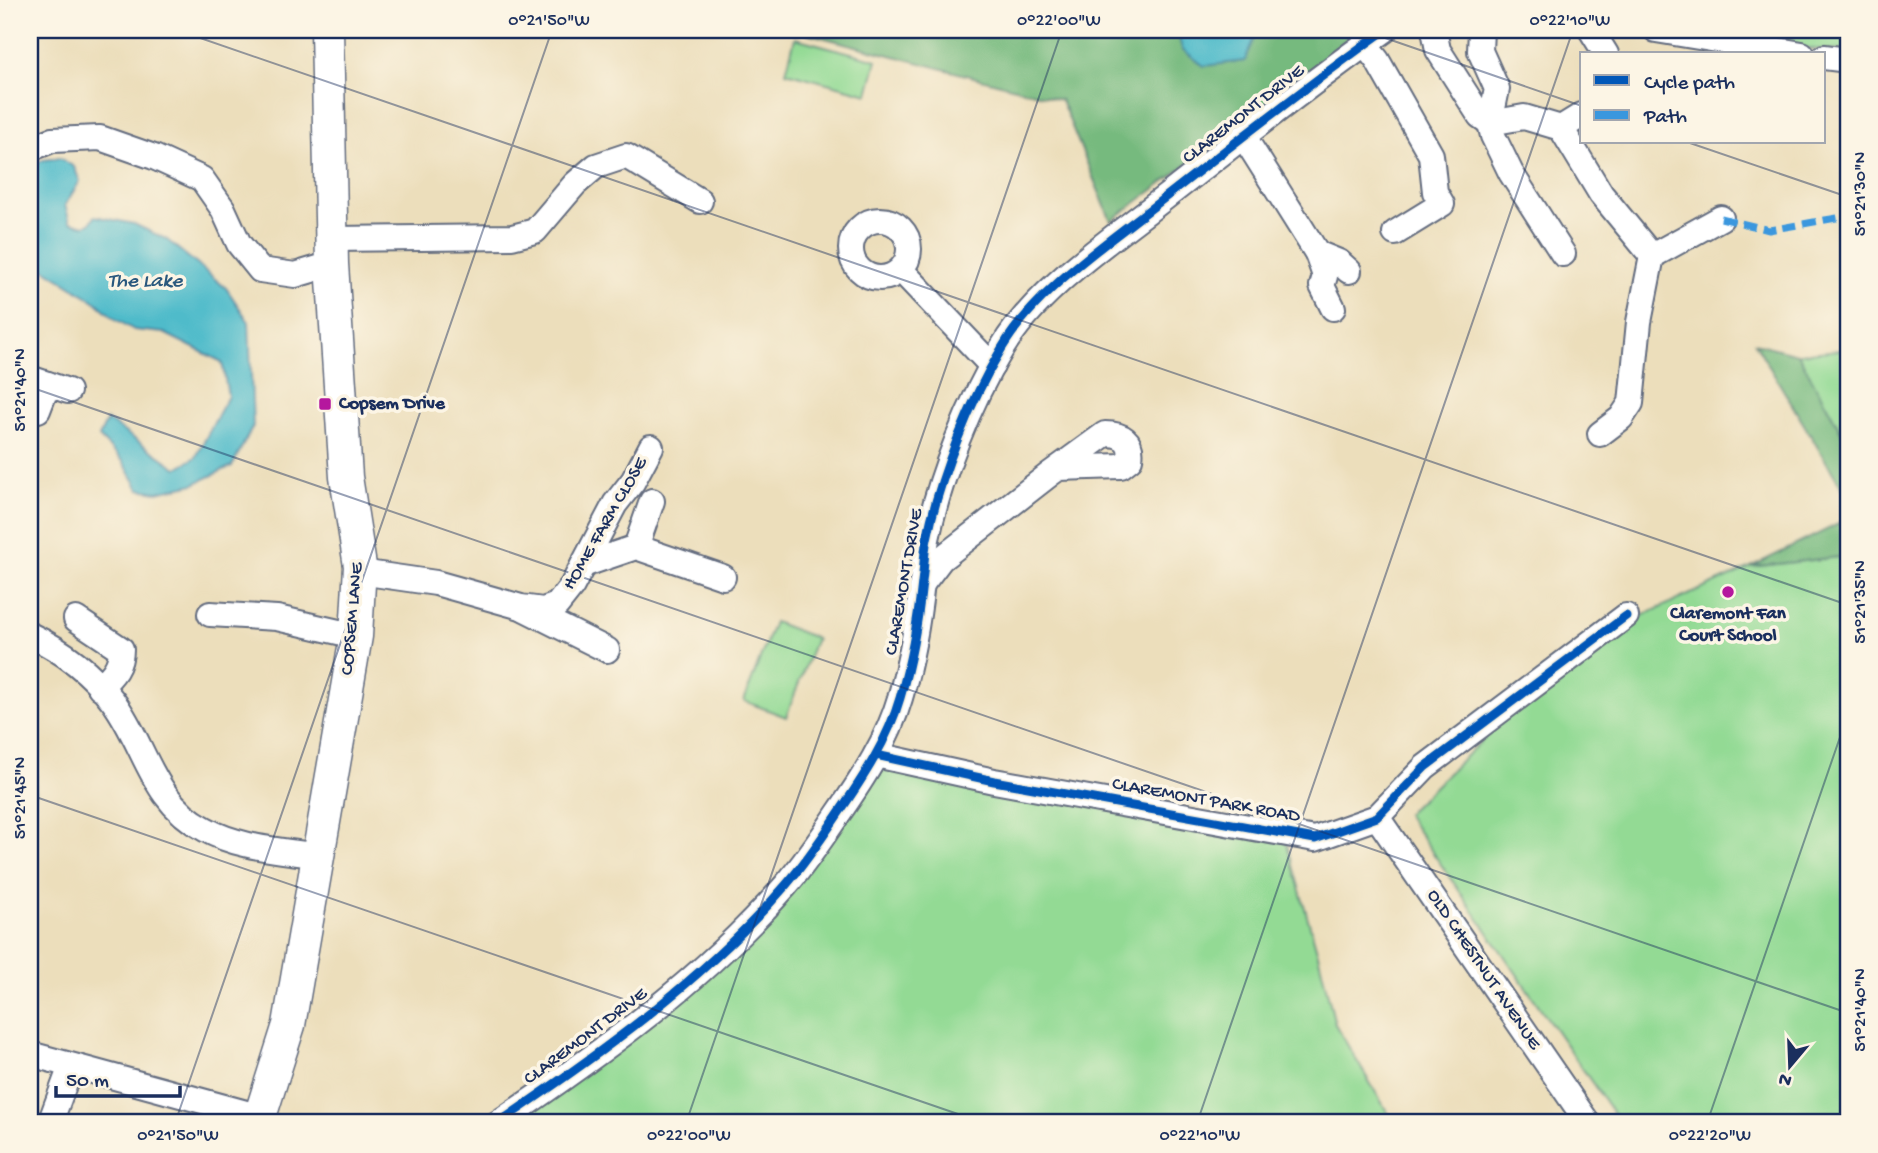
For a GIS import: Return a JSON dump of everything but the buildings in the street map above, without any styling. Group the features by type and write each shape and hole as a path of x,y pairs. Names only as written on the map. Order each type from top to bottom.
{"main road":[{"name":"COPSEM LANE","path":"260,1120 289,1025 356,636 360,572 346,477 332,252 327,30"}],"street":[{"name":"CLAREMONT DRIVE","path":"498,1123 563,1079 684,985 724,950 788,883 853,793 876,755 900,701 909,665 926,541 943,478 1003,345 1041,297 1244,136 1385,30"},
{"path":"1433,30 1437,50 1485,119 1511,173 1563,254"},
{"path":"1480,30 1480,51 1497,89 1485,119"},
{"path":"1591,30 1605,52"},
{"path":"1656,30 1790,52"},
{"path":"1365,45 1377,60 1431,155 1435,192 1442,204 1395,233"},
{"path":"1826,57 1848,60"},
{"path":"1561,128 1580,116"},
{"path":"1485,119 1524,117 1561,128 1601,194 1652,256"},
{"path":"1244,136 1317,253 1325,276 1322,286 1333,307"},
{"path":"30,149 52,140 100,138 154,157 202,179 223,209 239,244 260,270 295,275 332,252 512,237 535,230 575,184 596,166 626,156 700,201"},
{"path":"1652,256 1721,218"},
{"path":"1317,253 1339,262 1349,271"},
{"path":"1600,434 1621,418 1632,403 1639,322 1652,256"},
{"path":"901,270 992,366"},
{"path":"38,410 49,384"},
{"name":"HOME FARM CLOSE","path":"360,572 436,583 521,607 543,610 557,605 572,586 615,504 633,481 651,447"},
{"path":"922,584 941,559 1058,468"},
{"path":"636,547 652,501"},
{"path":"583,565 636,547 723,577"},
{"name":"HOME FARM CLOSE","path":"521,607 607,650"},
{"path":"210,614 277,618 356,636"},
{"name":"CLAREMONT PARK ROAD","path":"876,755 994,781 1315,839 1377,817 1424,767 1626,615"},
{"path":"76,619 121,649 121,661 112,676 100,687"},
{"path":"30,635 56,648 77,664 114,702 163,794 186,816 205,830 235,841 319,856"},
{"name":"OLD CHESTNUT AVENUE","path":"1377,817 1588,1123"},
{"path":"30,1054 260,1120"},
{"path":"50,1123 71,1066"}],"green space":[{"path":"795,30 1358,30 1276,99 1111,221 1061,100"},
{"path":"1698,30 1848,30 1848,51 1812,49"},
{"path":"795,38 877,60 868,94 786,72"},
{"path":"1755,343 1798,354 1848,444 1848,498"},
{"path":"1848,349 1848,444 1798,354"},
{"path":"1848,519 1848,556 1751,567"},
{"path":"1848,556 1848,1123 1620,1123 1406,814 1509,714 1628,622 1751,567"},
{"path":"774,622 816,638 786,717 744,701"},
{"path":"30,748 36,774 30,870"},
{"path":"877,768 1286,841 1335,1024 1394,1123 512,1123 652,1020"}],"water":[{"path":"1177,30 1257,30 1245,61 1204,66 1182,49"},
{"name":"The Lake","path":"60,158 74,167 80,181 65,205 70,222 85,226 95,216 134,224 166,239 226,288 249,322 253,426 232,466 194,484 157,492 139,489 123,461 99,437 107,420 177,468 196,457 228,396 222,362 164,333 134,330 43,268 30,240 30,167 43,160"}],"marked path":[{"path":"1721,218 1769,230 1848,216"}],"cycle path":[{"path":"498,1123 613,1042 721,952 793,877 857,787 882,744 895,714 908,670 927,539 939,491 978,392 1017,326 1054,286 1098,249 1385,30"},
{"path":"876,755 994,781 1315,839 1377,817 1425,767 1626,616"}],"place":[{"name":"Copsem Drive","path":"325,404"},
{"name":"Claremont Fan Court School","path":"1728,592"}]}
